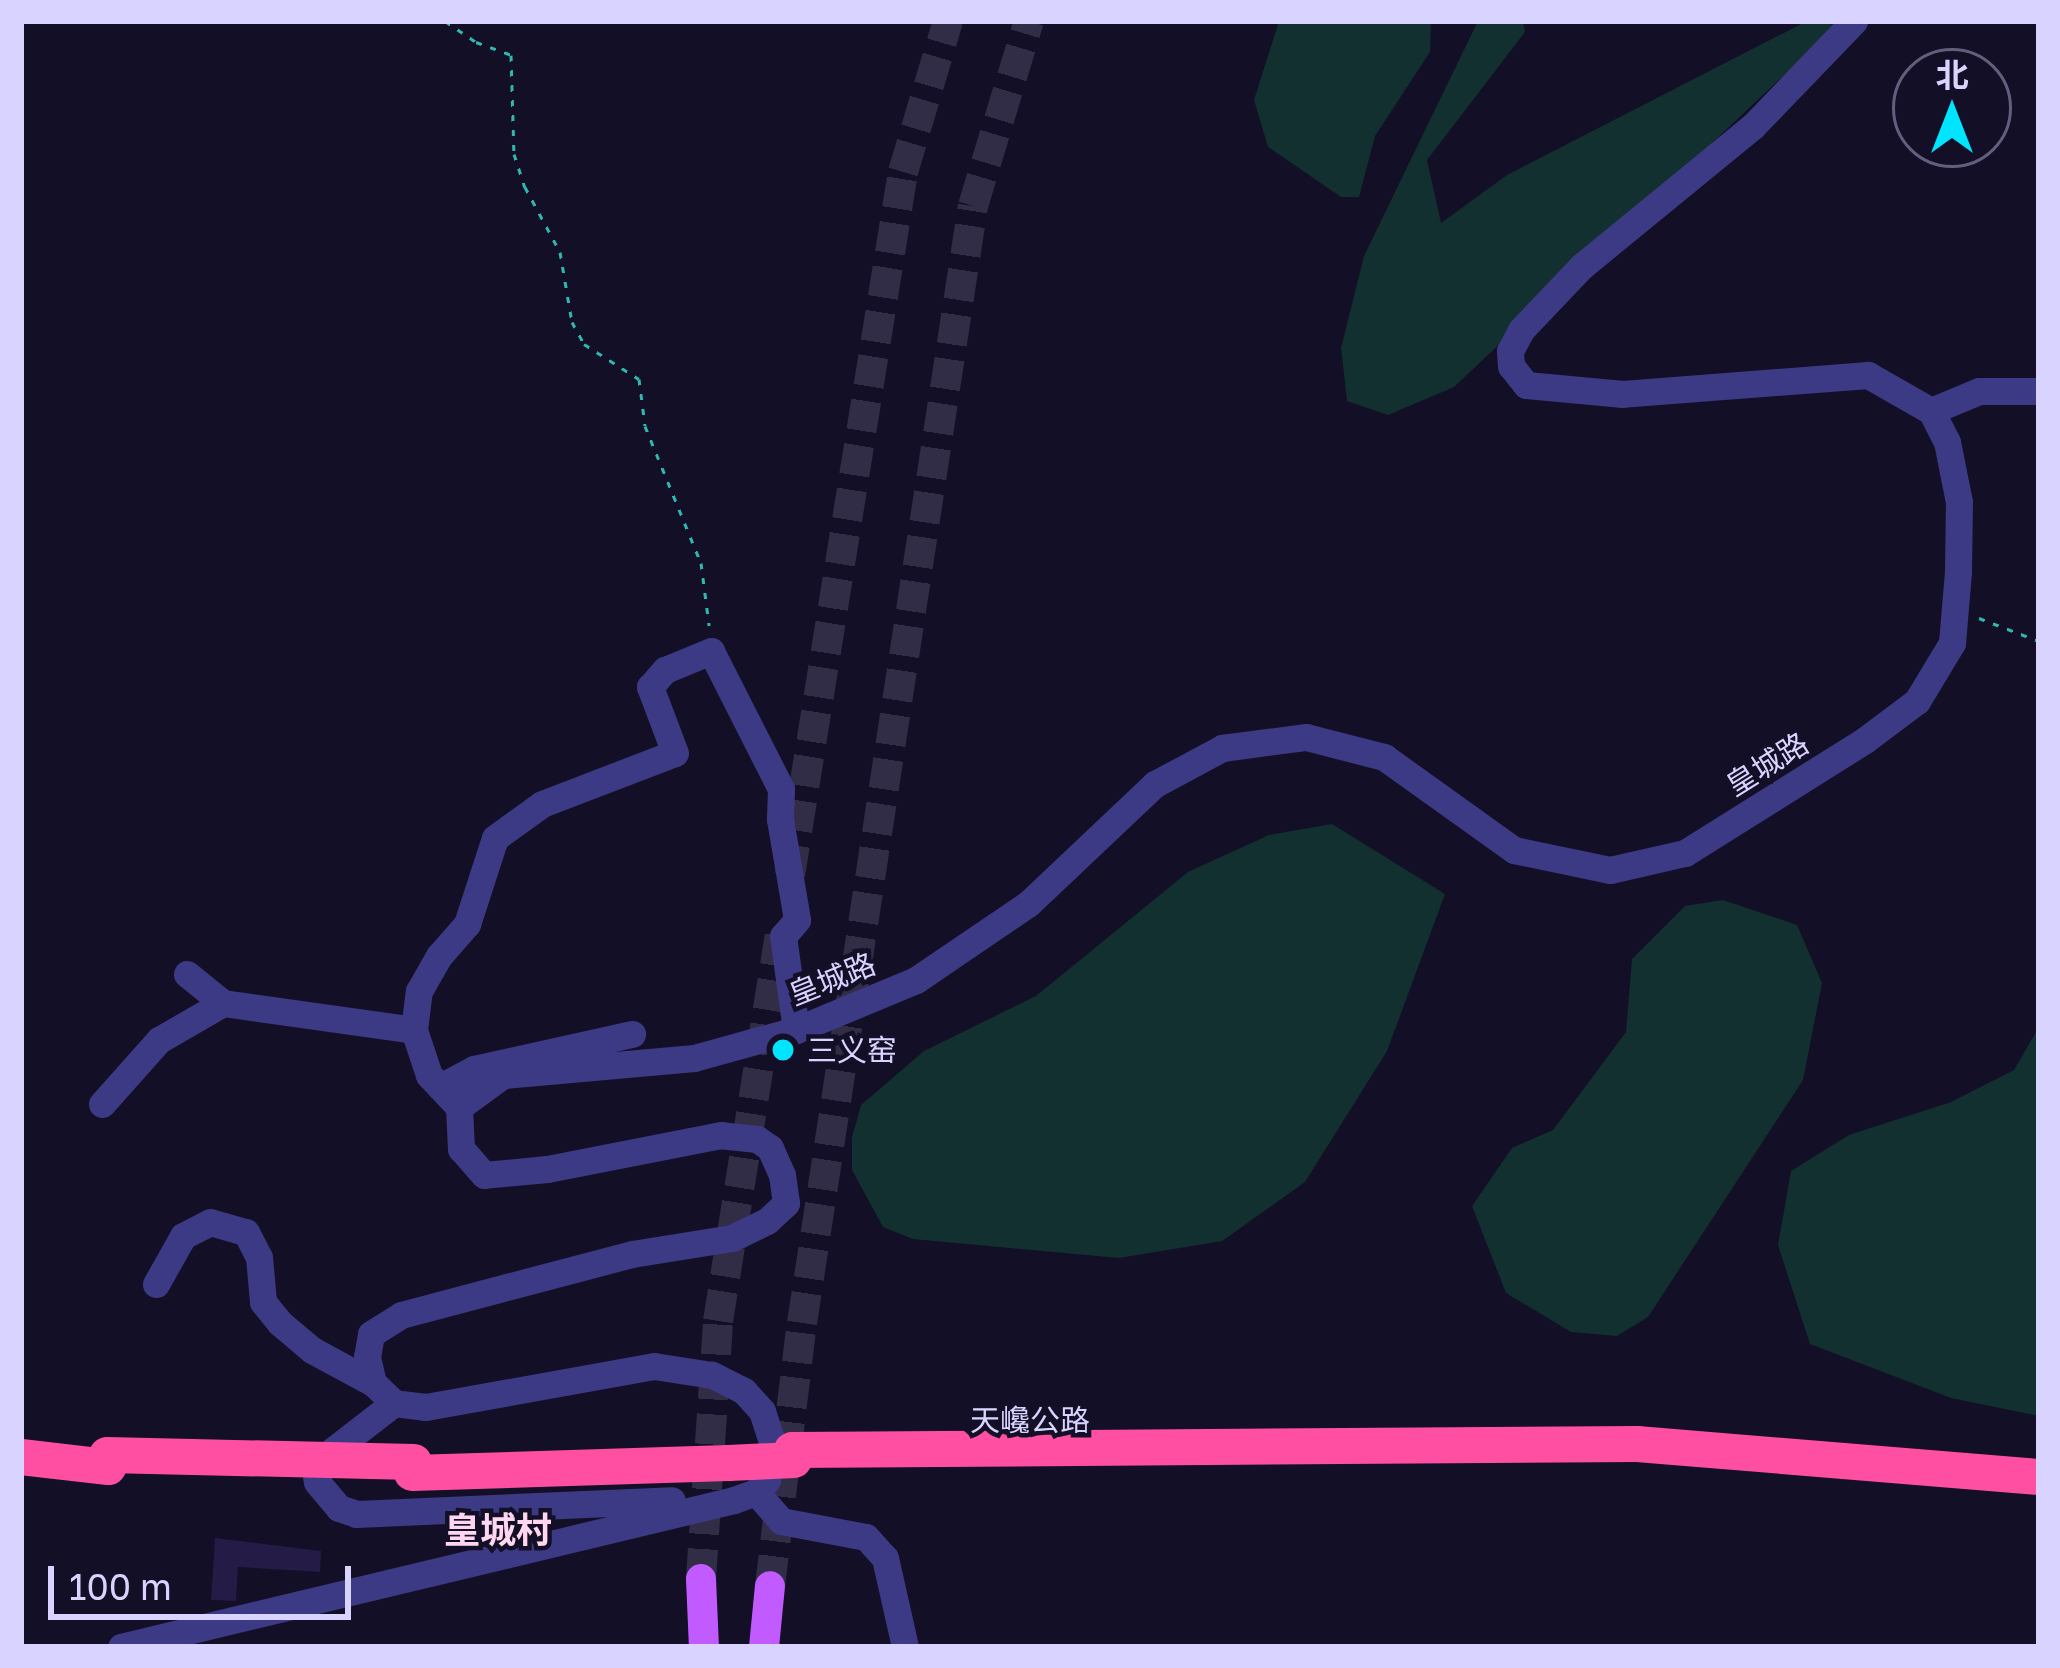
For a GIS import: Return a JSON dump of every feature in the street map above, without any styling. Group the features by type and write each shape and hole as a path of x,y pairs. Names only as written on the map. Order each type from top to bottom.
{"highway":[{"name":"天巉公路","path":"21,1457 413,1468 793,1455 1637,1444 2039,1477"},
{"name":"天巉公路","path":"21,1446 107,1461"},
{"name":"天巉公路","path":"793,1455 1636,1456 2039,1492"}],"main road":[{"path":"701,1580 704,1647"},
{"path":"764,1647 770,1586"}],"street":[{"path":"1854,21 1753,126 1582,266 1521,330 1510,351 1511,366 1526,385 1622,394 1868,375 1931,411 1979,391 2039,391"},
{"name":"皇城路","path":"450,1097 502,1075 694,1058 796,1030 916,980 1028,904 1155,784 1222,748 1306,736 1384,757 1514,850 1610,870 1685,853 1847,752 1917,701 1952,643 1959,502 1947,442 1931,411"},
{"path":"383,1393 367,1357 371,1334 401,1315 632,1255 732,1238 767,1221 786,1203 782,1175 770,1148 757,1139 721,1135 547,1169 484,1175 461,1149 450,1097 429,1075 414,1030 418,991 467,924 495,838 542,804 675,753 650,687 664,670 711,650 781,789 780,819 797,920 784,936 796,1030"},
{"path":"187,974 223,1003 414,1030"},
{"path":"102,1104 159,1040 223,1003"},
{"path":"450,1097 474,1069 632,1034"},
{"path":"121,1647 756,1492 767,1480 774,1448 762,1411 744,1391 712,1376 653,1366 426,1407 383,1393 312,1350 280,1324 263,1302 259,1257 246,1232 210,1222 183,1236 156,1284"},
{"path":"383,1393 314,1465 317,1482 339,1508 356,1514 672,1500 692,1508"},
{"path":"756,1492 781,1521 866,1537 885,1558 905,1647"}],"path":[{"path":"445,21 476,42 511,55 514,154 525,187 560,252 572,322 584,344 639,379 645,426 701,563 711,650"},
{"path":"1955,609 2039,640"}],"green space":[{"path":"1279,21 1431,21 1430,52 1375,136 1359,197 1341,197 1268,147 1254,100"},
{"path":"1478,21 1523,21 1525,32 1427,160 1441,223 1507,175 1807,21 1837,25 1454,387 1388,415 1347,401 1341,348 1364,256"},
{"path":"1332,824 1445,894 1387,1051 1305,1182 1222,1241 1119,1258 913,1239 883,1227 852,1170 852,1137 861,1105 924,1051 1036,996 1188,872 1269,835"},
{"path":"1723,900 1797,925 1822,983 1803,1080 1648,1317 1617,1336 1571,1332 1506,1293 1472,1206 1512,1148 1553,1130 1626,1032 1632,959 1685,906"},
{"path":"2039,1027 2039,1416 1951,1398 1810,1344 1778,1245 1791,1171 1849,1135 1951,1102 2014,1070"}],"building":[{"path":"215,1538 321,1551 320,1572 238,1567 236,1601 211,1600"}],"tunnel":[{"path":"790,875 903,172 948,21"},
{"path":"770,1586 802,1323 973,206 1029,21"},
{"path":"701,1579 718,1321 780,935"}],"place":[{"name":"三义窑","path":"783,1050"}],"district":[{"name":"皇城村","path":"498,1530"}]}
